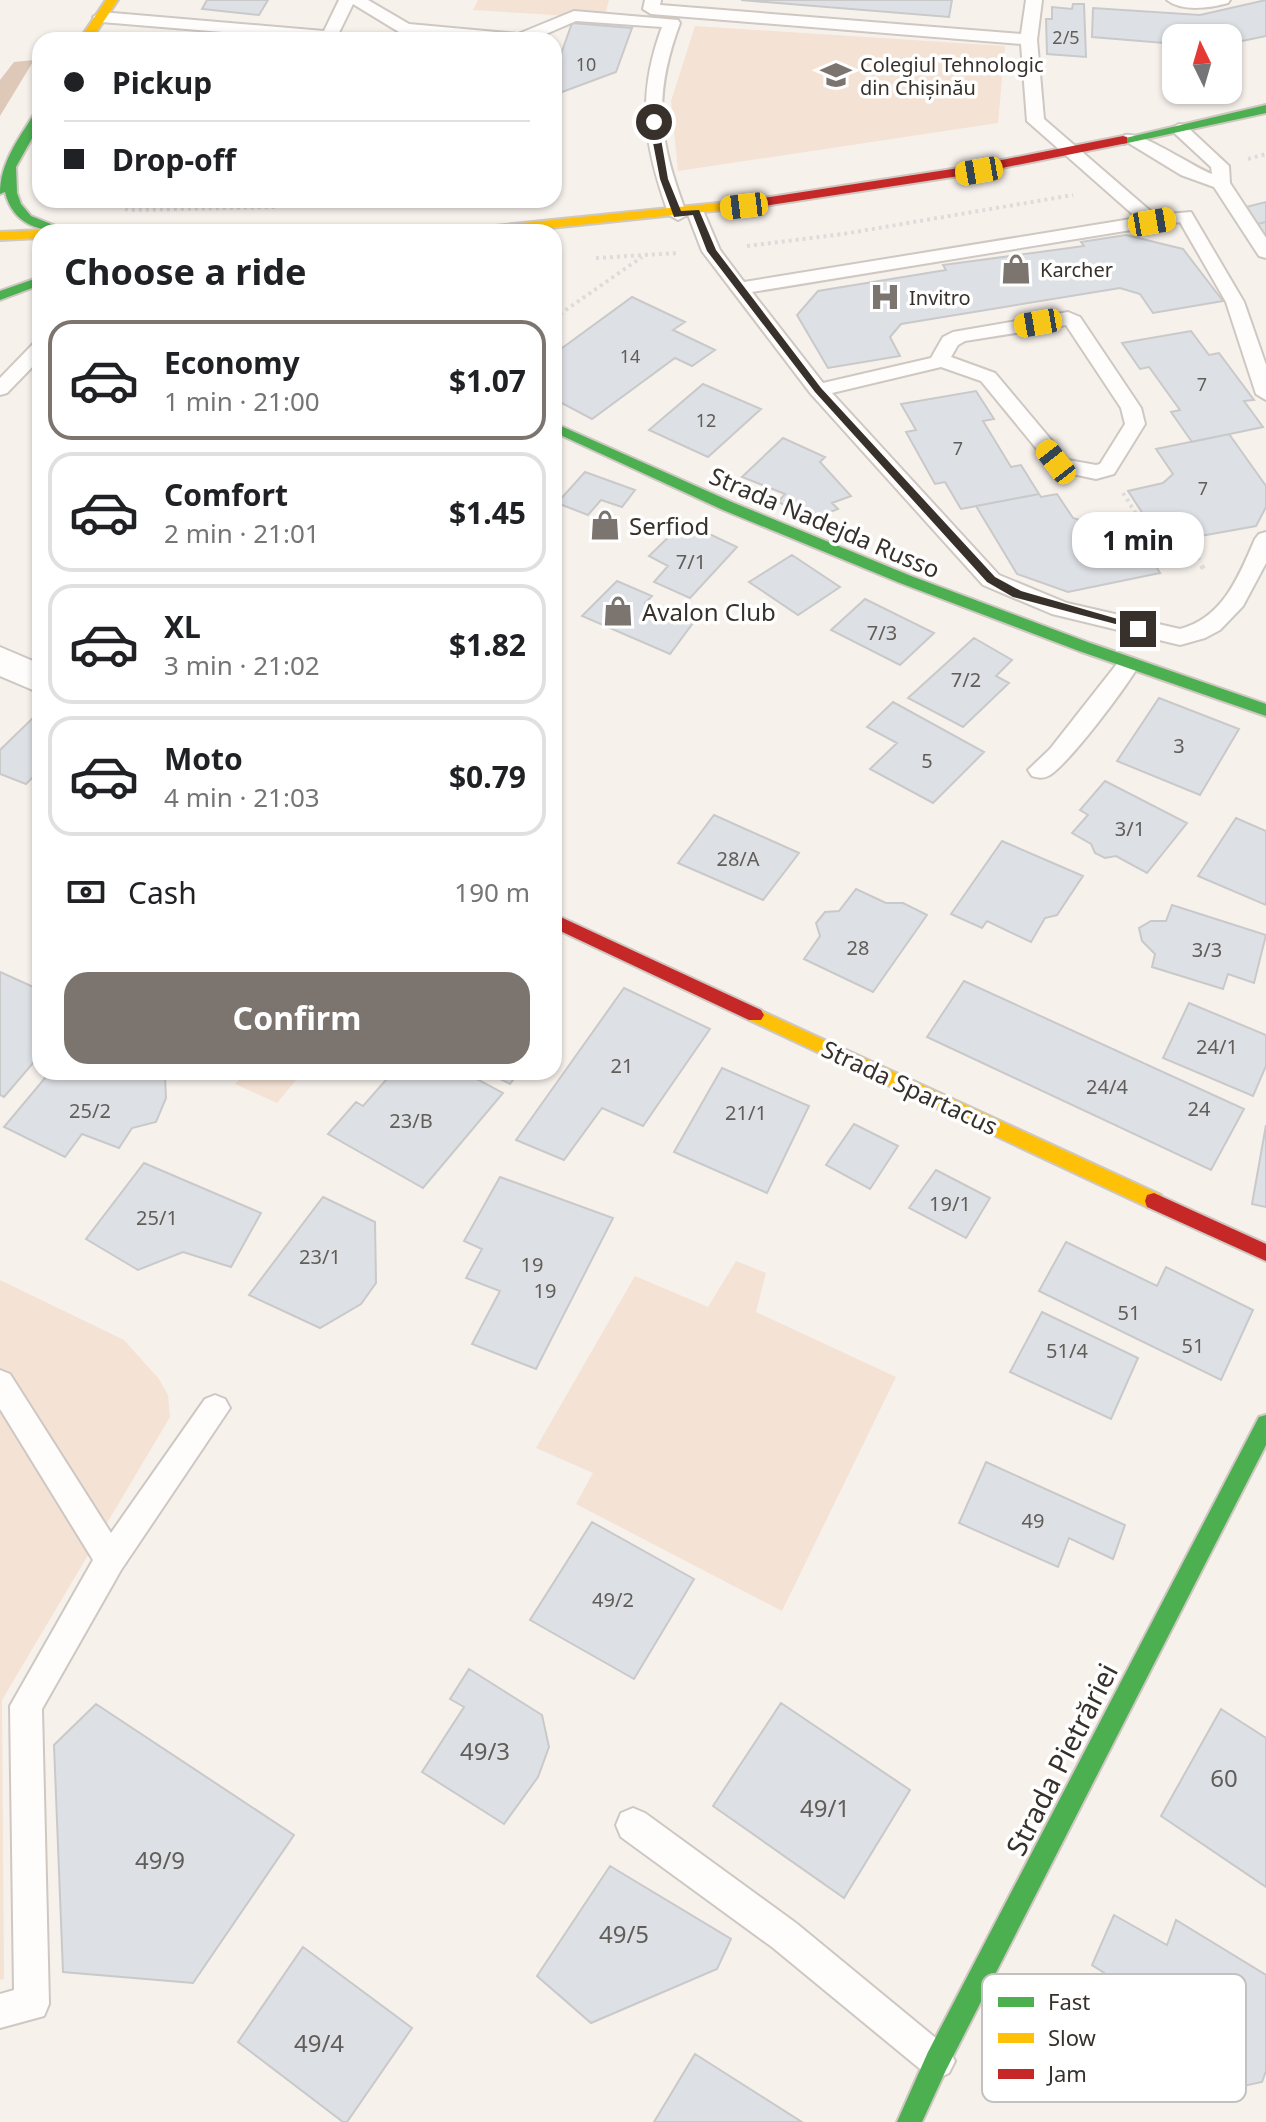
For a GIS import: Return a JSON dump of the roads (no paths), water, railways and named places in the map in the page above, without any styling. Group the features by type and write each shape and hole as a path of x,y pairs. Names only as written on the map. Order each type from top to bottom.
{"street":[{"path":"91,32 112,0"},
{"path":"562,224 687,213 884,187 1069,153 1266,109"},
{"path":"0,190 5,168 32,126"},
{"path":"5,168 11,206 34,224"},
{"path":"0,236 32,234"},
{"path":"0,296 32,284"},
{"name":"Strada Nadejda Russo","path":"562,431 634,467 807,544 1128,665 1266,710"},
{"path":"0,660 32,676"},
{"name":"Strada Spartacus","path":"562,925 1266,1253"},
{"name":"Strada Pietrăriei","path":"909,2122 937,2061 1266,1424"}],"lane":[{"path":"332,32 347,0"},
{"path":"357,0 405,29 440,32"},
{"path":"653,0 651,9 1029,40"},
{"path":"1034,0 1029,40 1036,121 1069,153 1114,187 1152,222"},
{"path":"1175,0 1205,3 1222,0"},
{"path":"536,32 574,16 672,23 655,73 654,122 664,179 711,251 818,390 991,580 1028,598 1117,624 1180,637 1207,628 1241,595 1266,539"},
{"path":"101,17 282,32"},
{"path":"1179,129 1220,166 1221,183 1266,252"},
{"path":"1131,139 1187,171 1221,183"},
{"path":"741,288 1185,216 1235,302 1266,394"},
{"path":"818,390 940,360 988,377 1056,462 1091,471 1107,469 1135,424 1134,412 1071,320 1064,318 960,336 950,341 940,360"},
{"path":"0,389 32,356"},
{"path":"1040,770 1058,755 1128,665"},
{"path":"0,1383 110,1560"},
{"path":"0,2011 32,2004 26,1706 110,1560 215,1408"},
{"path":"633,1825 784,1935 937,2061"}],"place":[{"name":"Colegiul Tehnologic din Chișinău","path":"836,75"},
{"name":"Karcher","path":"1016,269"},
{"name":"Invitro","path":"885,297"},
{"name":"Serfiod","path":"605,525"},
{"name":"Avalon Club","path":"618,611"}]}
